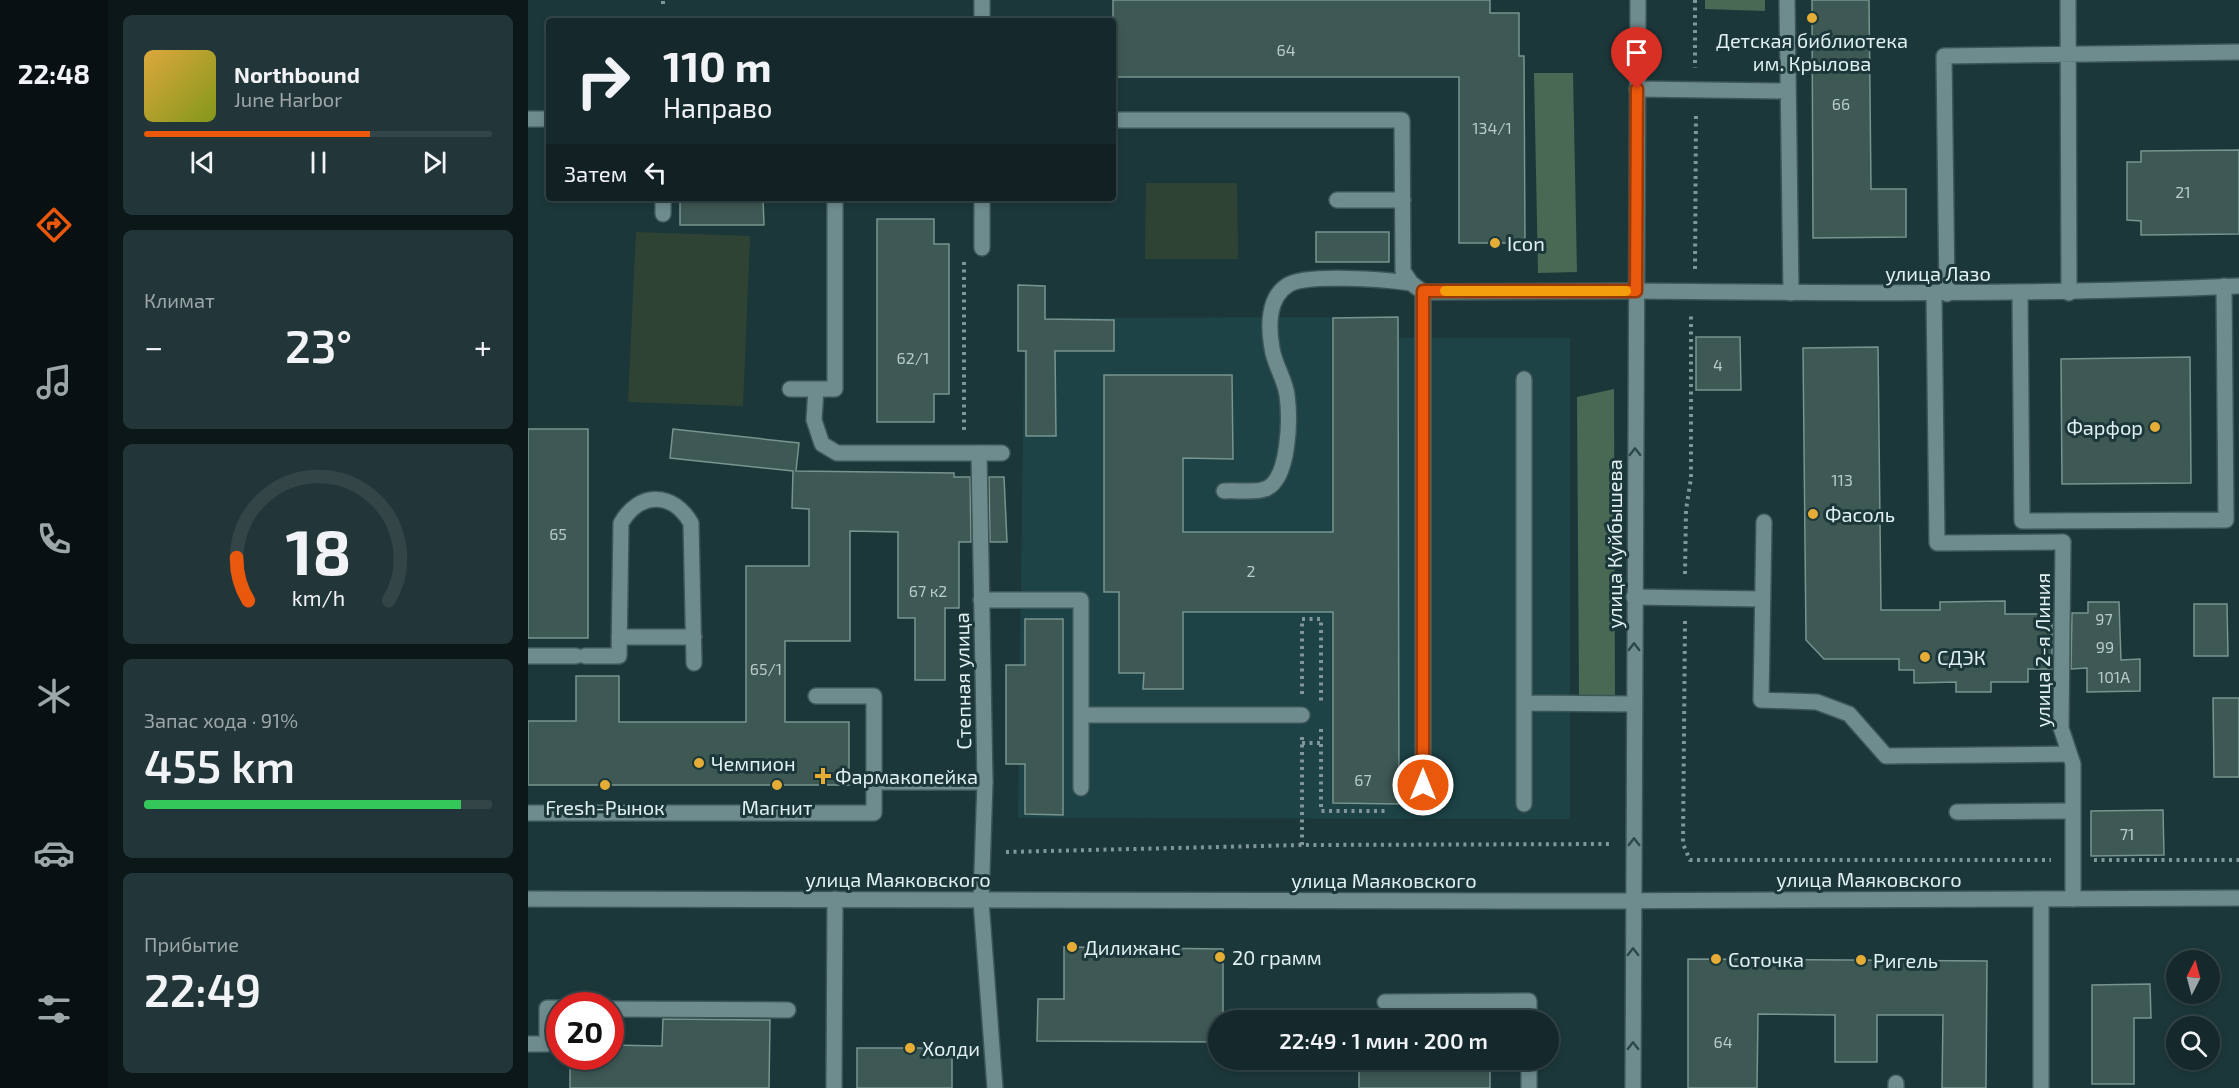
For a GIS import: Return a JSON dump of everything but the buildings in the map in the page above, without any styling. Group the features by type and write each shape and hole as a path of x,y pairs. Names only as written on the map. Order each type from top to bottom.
{"main road":[{"path":"982,0 982,18"},
{"name":"улица Куйбышева","path":"1633,1088 1638,0"},
{"path":"1787,0 1791,292"},
{"path":"2068,0 2069,293"},
{"path":"1941,294 1944,56 2239,52"},
{"path":"1637,89 1788,91"},
{"path":"528,119 546,119"},
{"path":"1116,120 1402,120 1403,271 1417,287 1423,785"},
{"path":"1337,200 1403,200"},
{"path":"663,201 663,214"},
{"path":"790,389 835,389 835,201"},
{"path":"982,201 982,248"},
{"name":"улица Лазо","path":"1224,490 1266,489 1281,476 1286,453 1287,396 1281,369 1272,349 1271,317 1276,296 1290,283 1318,279 1381,279 1417,287 1941,294 2069,293 2232,286"},
{"path":"2020,294 2022,521 2226,519 2232,286"},
{"name":"улица 2-я Линия","path":"1941,294 1936,543 2063,542 2061,728 2073,764 2073,899"},
{"path":"1524,380 1524,804"},
{"path":"816,389 814,420 822,444 837,453 1002,453"},
{"name":"Степная улица","path":"972,453 981,600 985,782 981,901 995,1088"},
{"path":"528,656 619,656 621,523 628,512 638,504 656,500 675,504 692,523 694,663"},
{"path":"1764,522 1761,699 1816,702 1849,714 1886,756 2069,754"},
{"path":"1634,597 1763,599"},
{"path":"981,600 1081,600 1081,788"},
{"path":"619,637 694,637"},
{"path":"528,813 874,813 874,696 816,696"},
{"path":"1524,703 1634,704"},
{"path":"1081,715 1302,715"},
{"path":"874,782 985,782"},
{"path":"1957,812 2072,811"},
{"name":"улица Маяковского","path":"528,899 1634,901 2239,898"},
{"path":"834,1088 835,899"},
{"path":"2041,900 2041,1088"},
{"path":"1385,1002 1529,1001 1529,1010"},
{"path":"624,1009 788,1010"},
{"path":"528,1044 546,1044"},
{"path":"1529,1070 1529,1088"}],"path":[{"path":"1695,0 1697,262 1691,292 1691,478 1686,510 1683,844 1690,860 2239,860"},
{"path":"964,256 972,453"},
{"path":"1302,637 1302,619 1322,619 1322,709"},
{"path":"1322,720 1322,811 1389,811"},
{"path":"1302,743 1322,743"},
{"path":"981,852 1302,844 1611,844"}],"shaded area":[{"path":"1398,317 1399,338 1570,338 1570,819 1018,818 1024,351 1045,318"}],"green space":[{"path":"1705,0 1765,0 1765,11 1705,9"},
{"path":"1534,73 1573,73 1577,272 1538,273"},
{"path":"1146,183 1237,183 1238,259 1145,259"},
{"path":"636,232 750,236 743,406 628,402"},
{"path":"1614,389 1615,695 1579,695 1577,397"}],"slow traffic":[{"path":"1445,291 1626,291"}],"place":[{"name":"Детская библиотека им. Крылова","path":"1812,18"},
{"name":"Icon","path":"1495,243"},
{"name":"Фарфор","path":"2155,427"},
{"name":"Фасоль","path":"1813,514"},
{"name":"СДЭК","path":"1925,657"},
{"name":"Чемпион","path":"699,763"},
{"name":"Фармакопейка","path":"823,776"},
{"name":"Fresh-Рынок","path":"605,785"},
{"name":"Магнит","path":"777,785"},
{"name":"Дилижанс","path":"1072,947"},
{"name":"20 грамм","path":"1220,957"},
{"name":"Соточка","path":"1716,959"},
{"name":"Ригель","path":"1861,960"},
{"name":"Холди","path":"910,1048"}],"route":[{"path":"1423,785 1423,291 1636,291 1637,89"}]}
